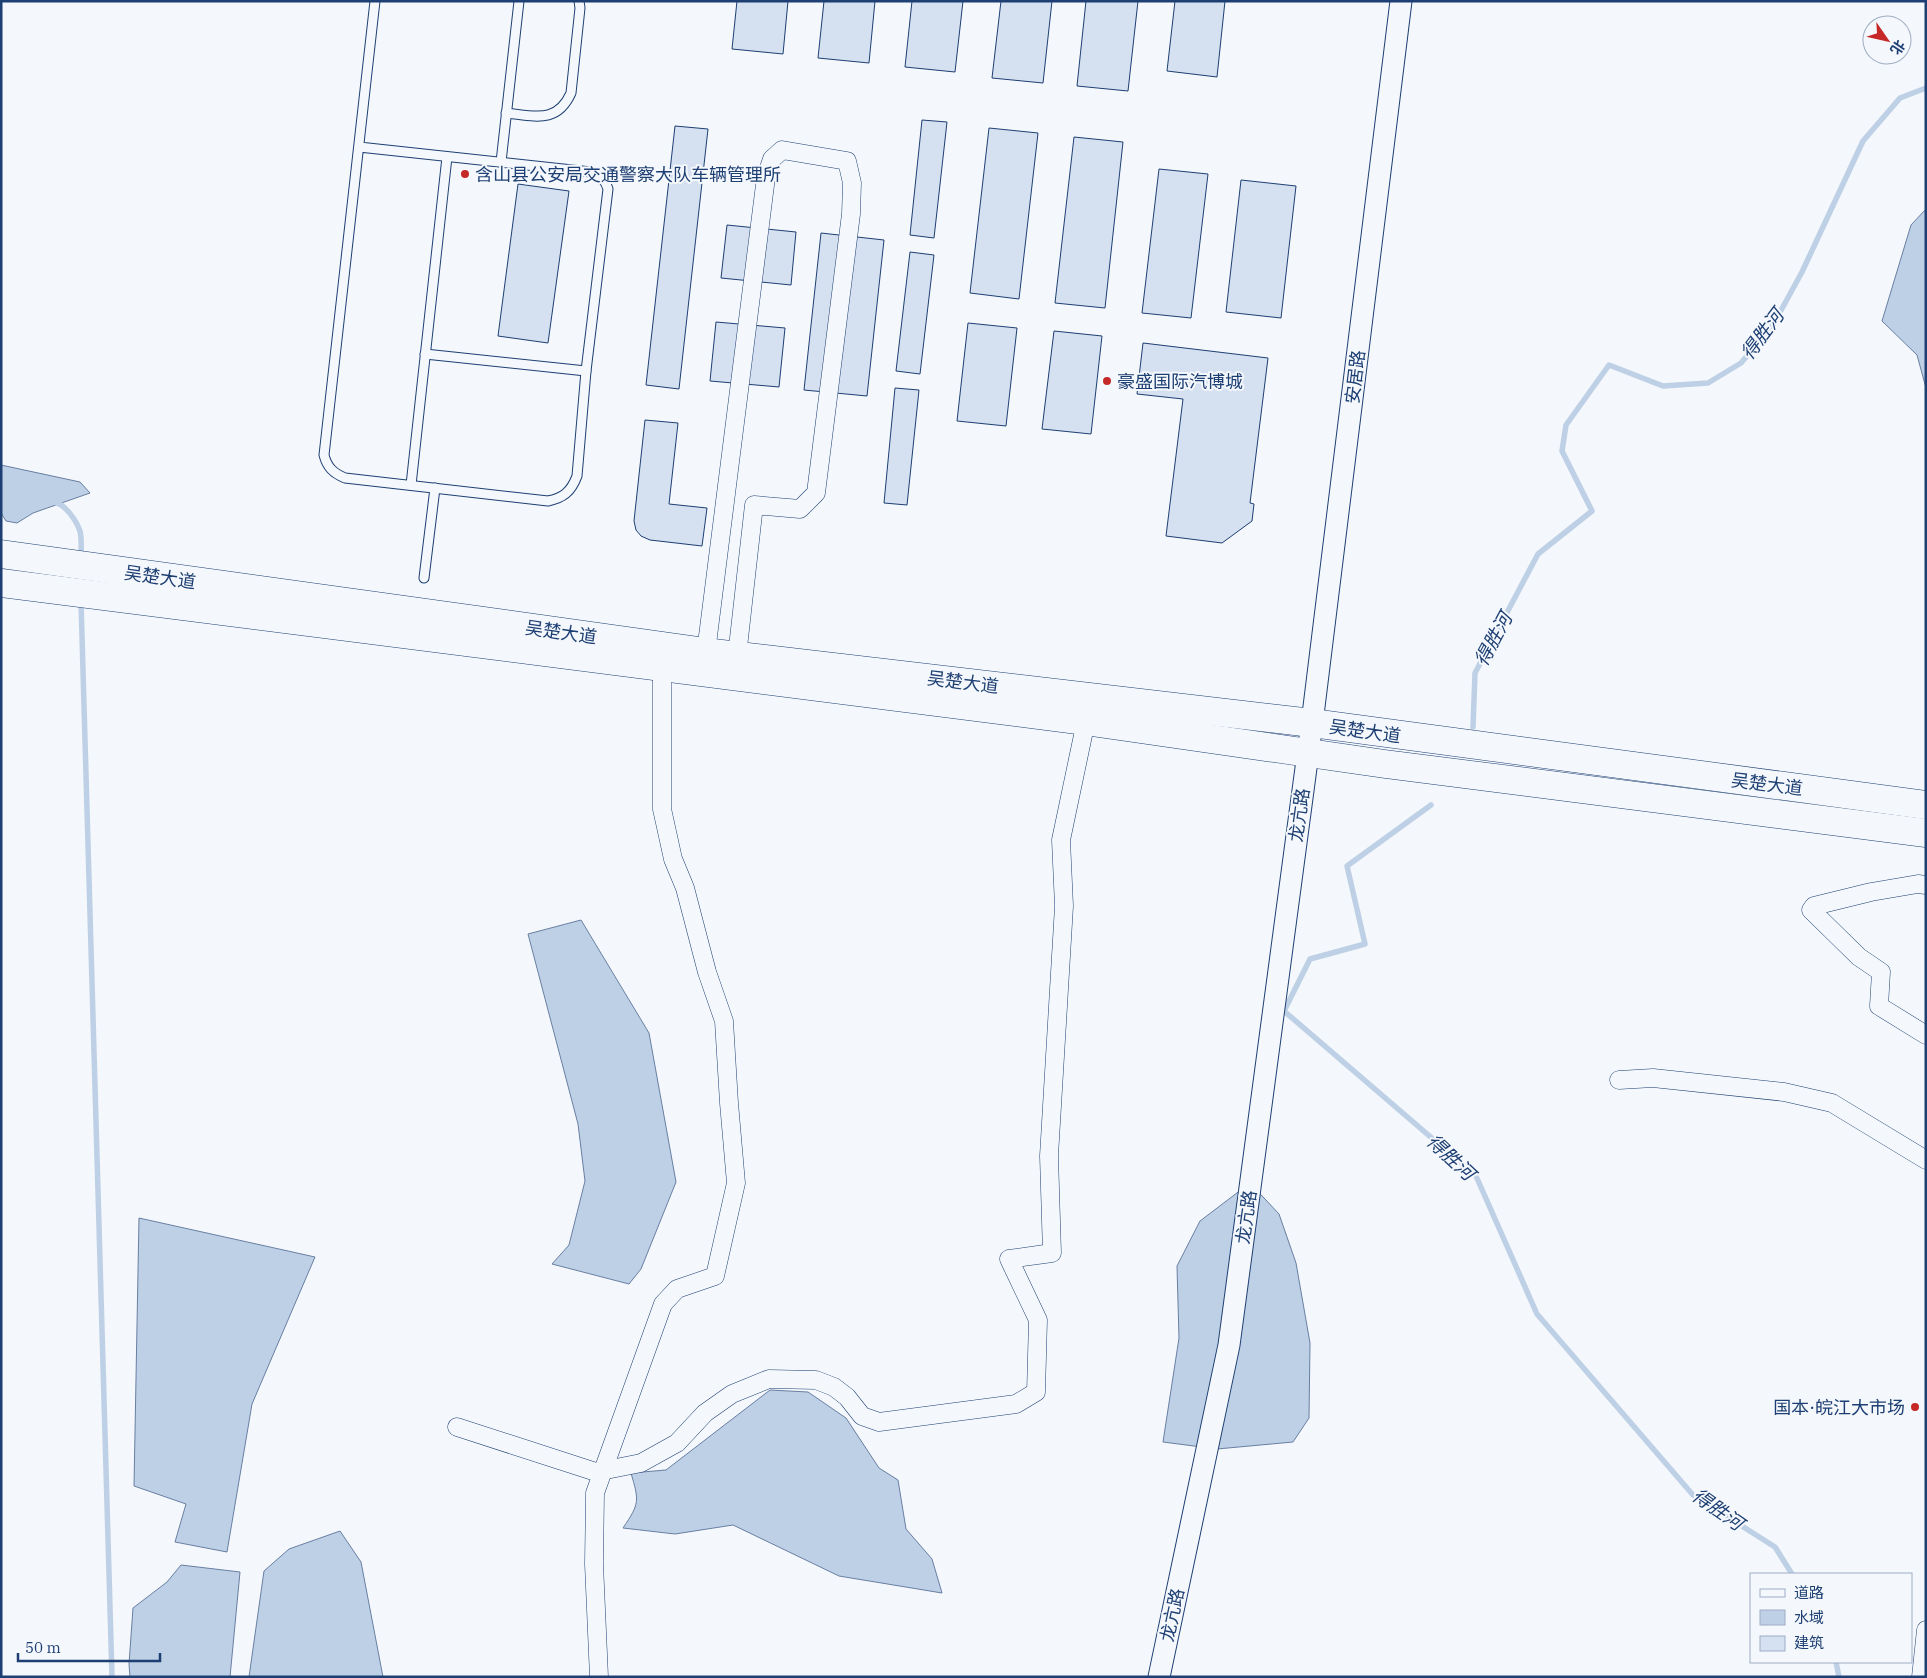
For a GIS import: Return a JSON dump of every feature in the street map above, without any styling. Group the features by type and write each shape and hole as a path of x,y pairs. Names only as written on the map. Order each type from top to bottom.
{"highway":[{"name":"吴楚大道","path":"1,554 706,652 1312,724 1926,805"},
{"name":"吴楚大道","path":"1,584 662,669 1086,721 1385,764 1926,834"}],"street":[{"name":"安居路","path":"1307,752 1401,1"},
{"path":"706,652 766,177 772,159 782,150 847,161 852,183 851,214 816,493 800,509 754,505 737,656"},
{"path":"599,1677 594,1564 595,1493 663,1304 676,1289 715,1276 736,1183 724,1021 694,927 686,888 673,859 662,809 662,669"},
{"path":"457,1427 596,1472 641,1463 677,1443 705,1413 732,1394 769,1379 816,1380 834,1387 847,1397 862,1416 880,1422 1016,1404 1036,1392 1038,1320 1009,1259 1052,1253 1049,1156 1064,906 1061,840 1086,721"},
{"name":"龙亢路","path":"1159,1677 1229,1345 1307,752"},
{"path":"1926,885 1918,884 1871,892 1814,906 1811,910 1859,957 1881,972 1879,1006 1926,1035"},
{"path":"1619,1080 1653,1078 1784,1092 1832,1102 1926,1160"},
{"path":"1923,1675 1926,1630"}],"lane":[{"path":"359,147 591,172 600,176 605,182 608,189 586,371 577,476 574,485 564,496 548,501 345,478 331,470 326,463 324,455 375,1"},
{"path":"501,162 519,1"},
{"path":"506,113 537,117 558,112 566,104 571,93 580,8 579,1"},
{"path":"411,485 447,157"},
{"path":"426,354 586,371"},
{"path":"424,578 436,488"}],"water":[{"path":"1926,209 1926,388 1917,355 1882,321 1911,225"},
{"path":"1,465 80,482 90,493 33,513 17,523 6,521 1,513"},
{"path":"581,920 649,1033 676,1182 641,1269 629,1284 552,1264 569,1245 585,1181 578,1124 528,934"},
{"path":"1250,1183 1279,1214 1296,1263 1310,1343 1309,1418 1293,1442 1217,1449 1163,1442 1179,1338 1177,1266 1200,1221"},
{"path":"139,1218 315,1257 252,1404 227,1552 175,1542 186,1504 134,1486"},
{"path":"770,1390 808,1392 846,1418 879,1468 898,1480 906,1529 932,1559 942,1593 839,1576 733,1525 675,1534 623,1528 633,1513 636,1502 636,1490 631,1473 666,1470"},
{"path":"340,1531 361,1562 383,1677 249,1677 264,1571 289,1549"},
{"path":"181,1565 240,1572 230,1677 130,1677 129,1664 133,1608 167,1582"}],"building":[{"path":"737,1 788,1 783,54 732,49"},
{"path":"824,1 875,1 869,63 818,58"},
{"path":"912,1 963,1 955,72 905,67"},
{"path":"1001,1 1052,1 1043,83 992,78"},
{"path":"1086,1 1138,1 1128,91 1077,86"},
{"path":"1175,1 1225,1 1217,77 1167,71"},
{"path":"922,120 947,122 934,238 910,235"},
{"path":"675,126 708,129 679,389 646,385"},
{"path":"989,128 1038,133 1019,299 970,293"},
{"path":"1074,137 1123,142 1105,308 1055,303"},
{"path":"1159,169 1208,174 1191,318 1142,313"},
{"path":"1241,180 1296,186 1281,318 1226,312"},
{"path":"518,184 569,191 548,343 498,336"},
{"path":"727,225 796,232 791,285 721,278"},
{"path":"821,233 884,240 867,396 804,390"},
{"path":"910,252 934,255 920,374 896,371"},
{"path":"716,322 785,328 779,387 710,381"},
{"path":"968,323 1017,328 1006,426 957,421"},
{"path":"1054,331 1102,336 1091,434 1042,429"},
{"path":"1143,343 1268,358 1250,503 1254,504 1252,521 1222,543 1166,536 1183,399 1137,394"},
{"path":"895,388 919,390 907,505 884,503"},
{"path":"645,420 678,423 669,504 707,508 702,546 650,540 641,536 636,530 634,521"}],"waterway":[{"name":"得胜河","path":"1473,727 1475,673 1538,554 1592,511 1562,451 1566,425 1609,365 1663,386 1708,383 1741,363 1773,325 1802,272 1863,141 1900,98 1926,88"},
{"path":"54,502 66,509 80,531 81,559"},
{"path":"81,601 112,1677"},
{"name":"得胜河","path":"1431,805 1347,866 1365,944 1310,959 1284,1011 1476,1176 1537,1314 1693,1495 1775,1547 1791,1573"},
{"name":"得胜河","path":"1836,1663 1839,1677"}],"place":[{"name":"含山县公安局交通警察大队车辆管理所","path":"465,174"},
{"name":"豪盛国际汽博城","path":"1107,381"},
{"name":"国本·皖江大市场","path":"1915,1407"}]}
